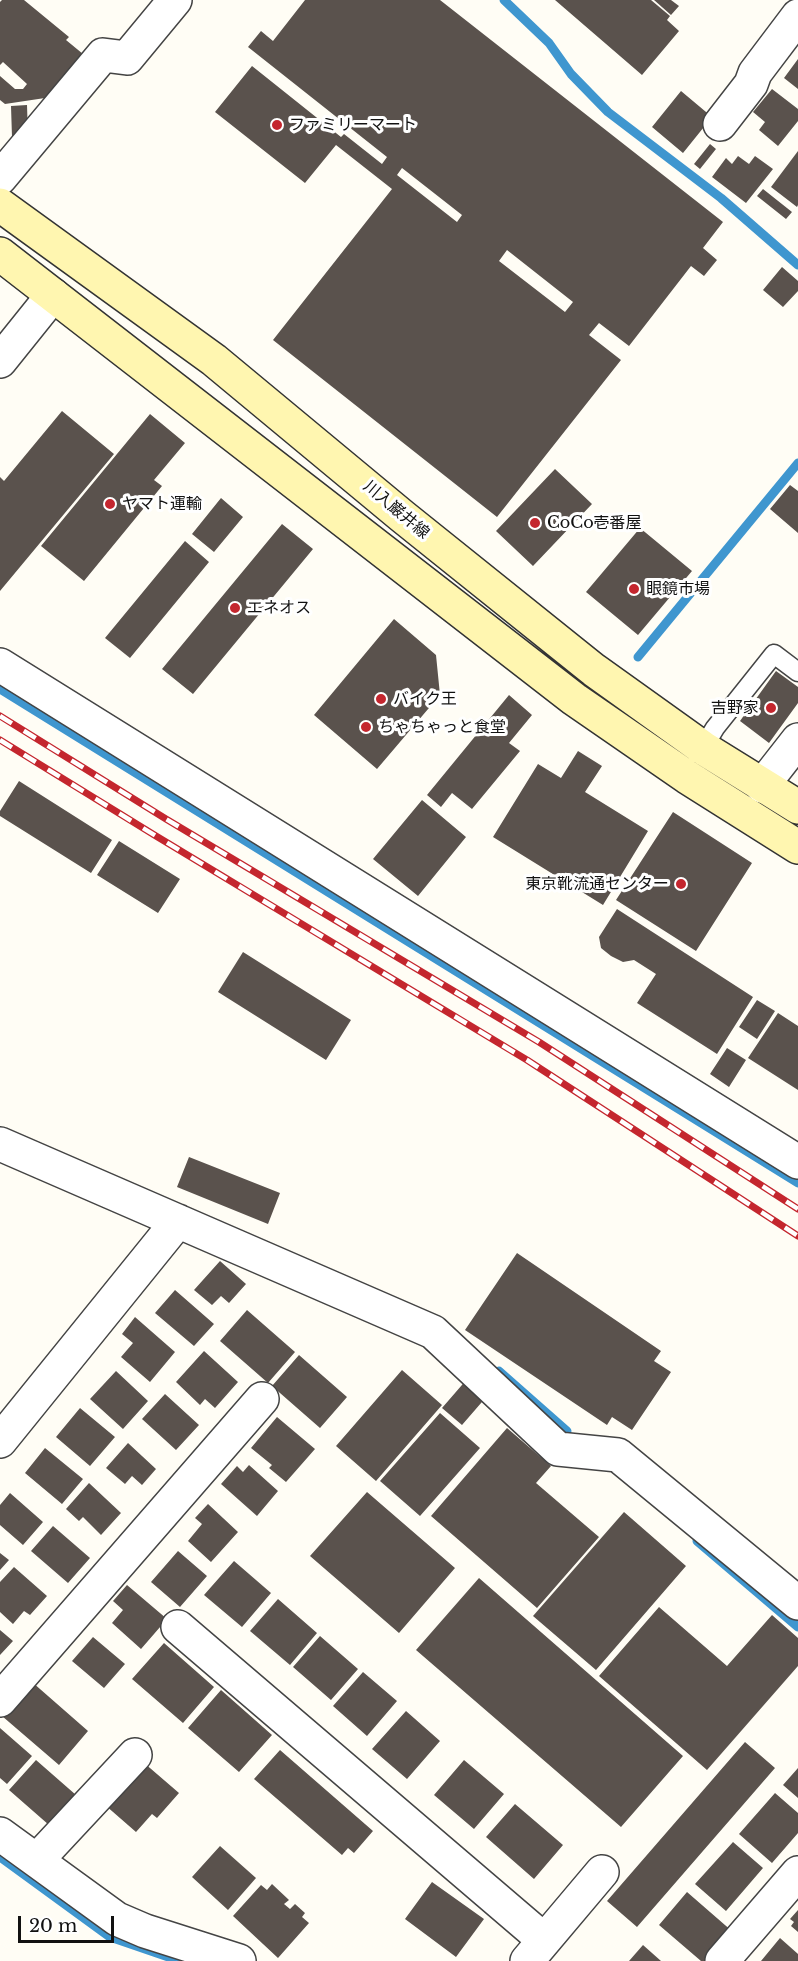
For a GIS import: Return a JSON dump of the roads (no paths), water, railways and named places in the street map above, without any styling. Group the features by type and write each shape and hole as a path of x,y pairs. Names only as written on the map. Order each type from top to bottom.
{"main road":[{"name":"川入巌井線","path":"0,205 214,360 402,516 594,669 703,748 798,807"},
{"path":"0,254 574,699 687,777 798,847"}],"street":[{"path":"0,178 103,55 127,58 176,0"},
{"path":"720,124 798,16"},
{"path":"0,361 53,295"},
{"path":"0,665 798,1162"},
{"path":"762,786 798,740"},
{"path":"0,1144 434,1332 558,1449 618,1455 798,1603"},
{"path":"0,1441 178,1221"},
{"path":"0,1700 262,1399"},
{"path":"178,1627 536,1950 603,1872"},
{"path":"37,1860 135,1755"},
{"path":"0,1834 117,1919 145,1931 239,1961"},
{"path":"722,1961 798,1873"}],"lane":[{"path":"703,748 715,728 774,654 798,672"}],"waterway":[{"path":"504,0 549,43 571,74 608,112 721,198 798,265"},
{"path":"638,657 798,463"},
{"path":"0,689 798,1183"},
{"path":"499,1371 567,1431"},
{"path":"697,1541 798,1627"},
{"path":"0,1857 110,1937 180,1961"}],"railway":[{"path":"0,716 166,819 539,1042 798,1209"},
{"path":"0,740 527,1060 798,1236"}],"place":[{"name":"ファミリーマート","path":"277,125"},
{"name":"ヤマト運輸","path":"110,504"},
{"name":"CoCo壱番屋","path":"535,523"},
{"name":"眼鏡市場","path":"634,589"},
{"name":"エネオス","path":"235,608"},
{"name":"バイク王","path":"381,699"},
{"name":"吉野家","path":"771,708"},
{"name":"ちゃちゃっと食堂","path":"366,727"},
{"name":"東京靴流通センター","path":"681,884"}]}
